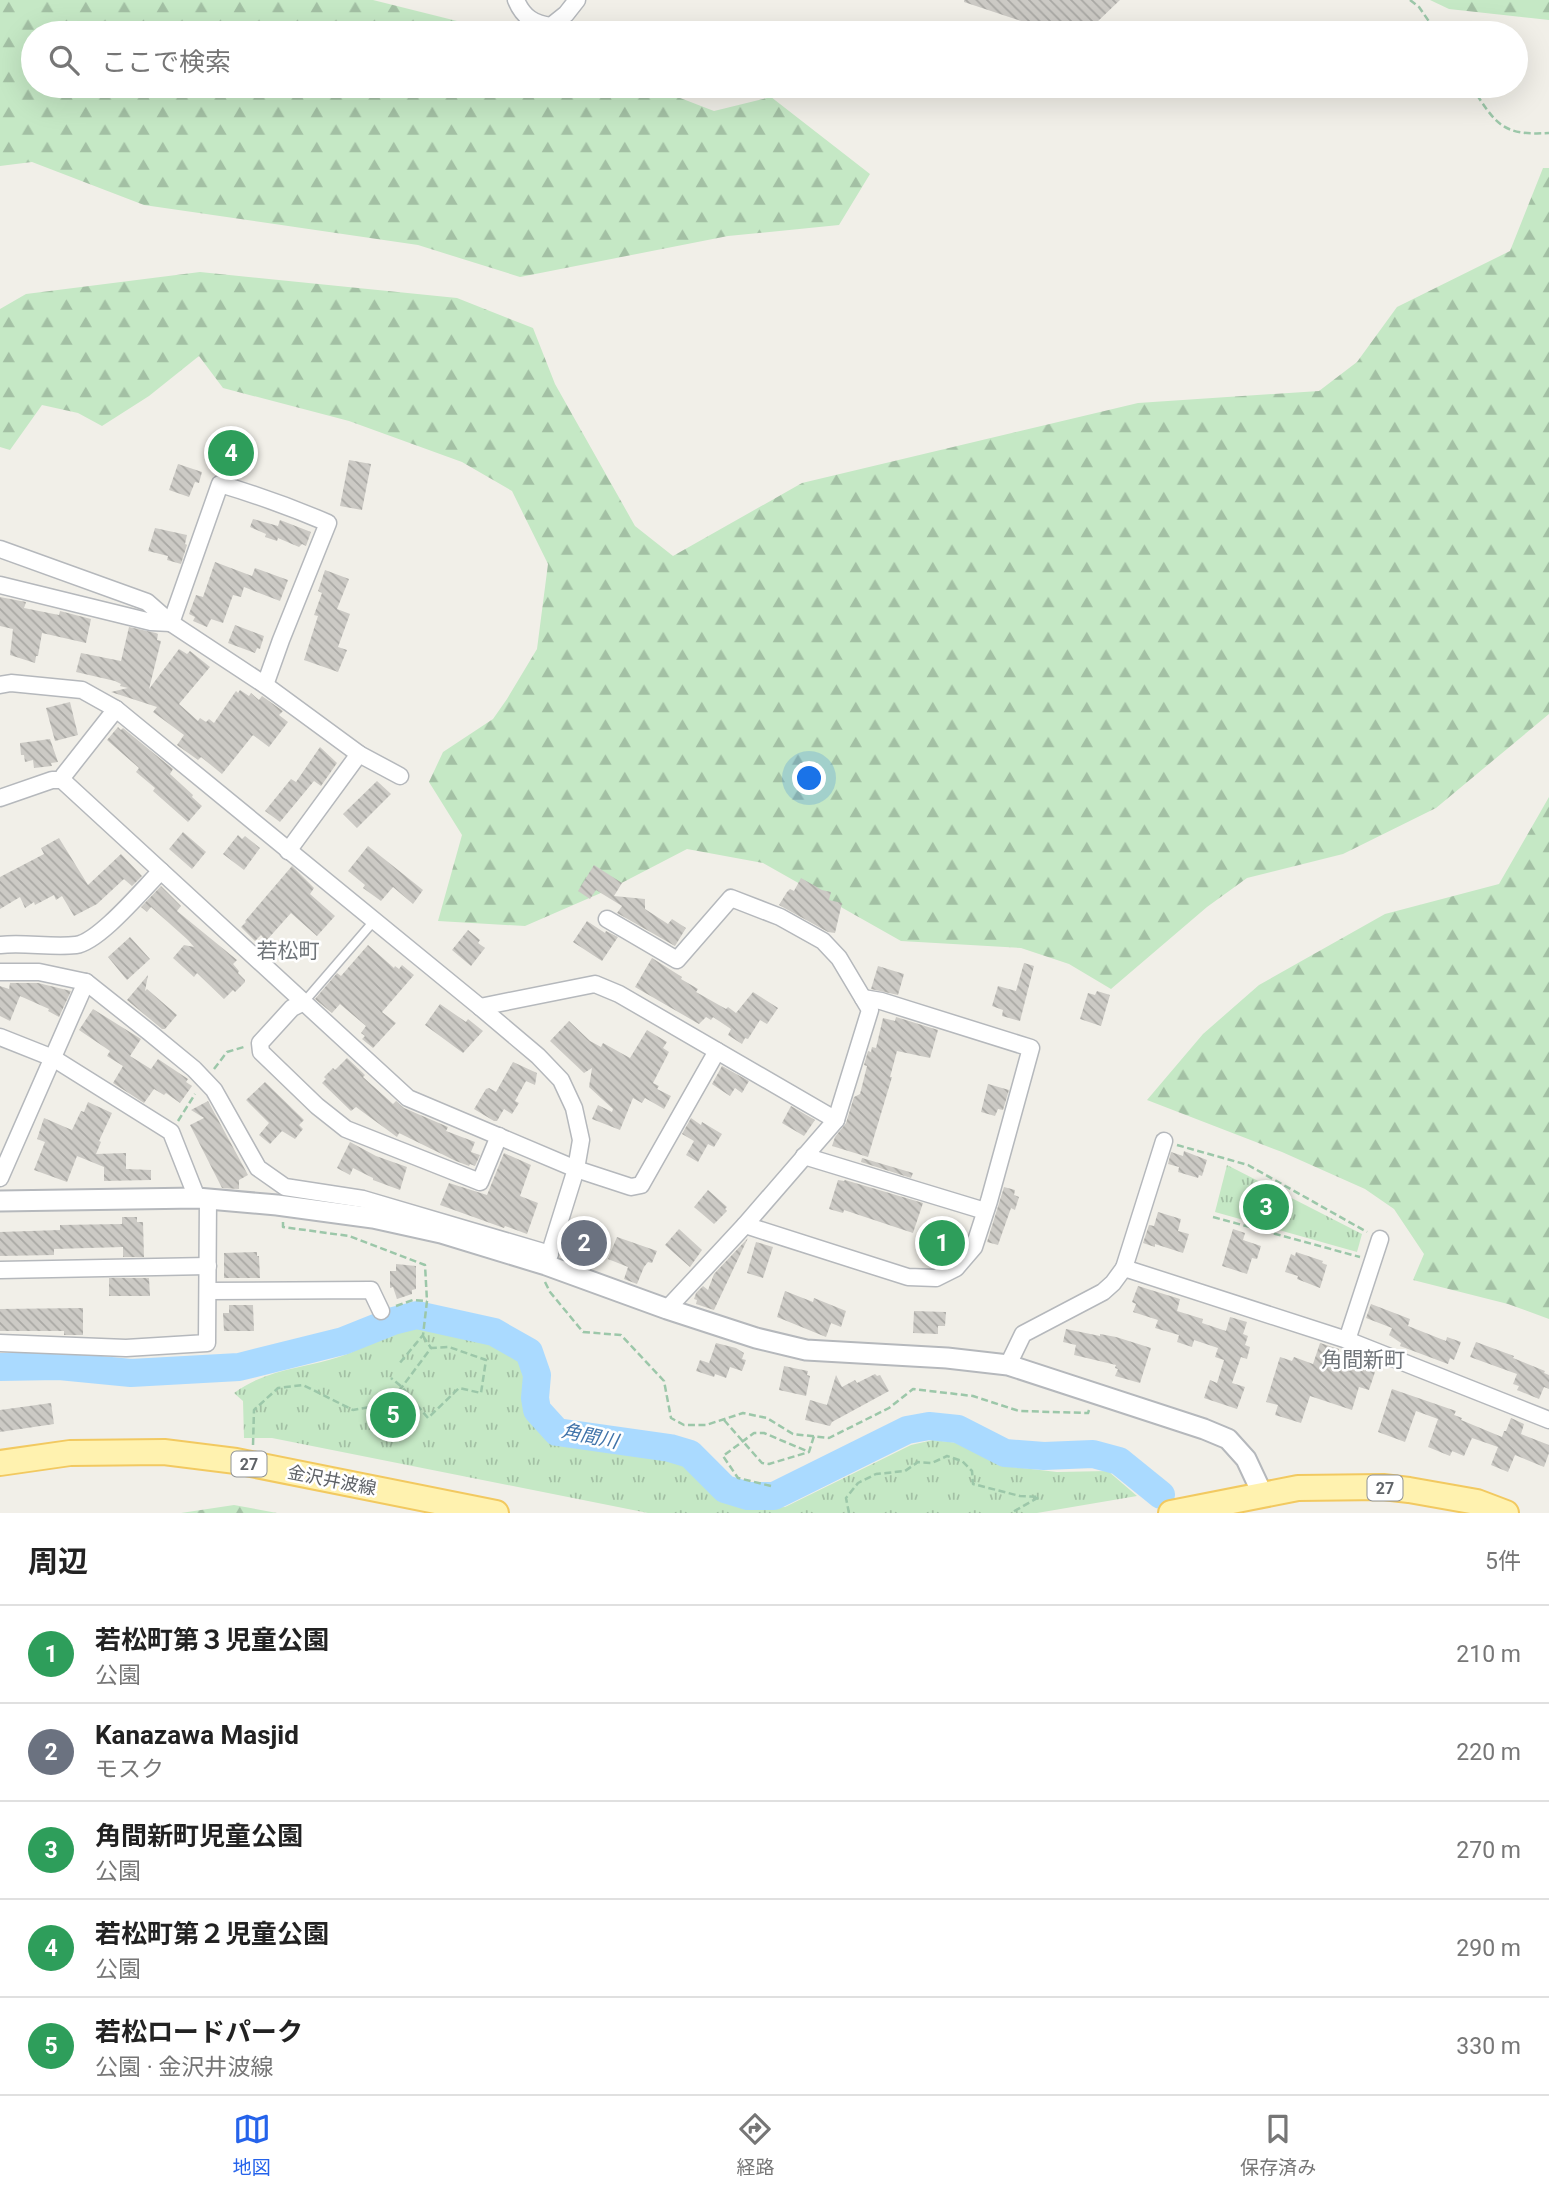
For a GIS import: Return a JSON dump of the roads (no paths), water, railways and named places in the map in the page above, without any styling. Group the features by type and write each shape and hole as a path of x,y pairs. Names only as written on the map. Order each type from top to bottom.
{"main road":[{"name":"金沢井波線","path":"0,1463 71,1453 132,1451 189,1455 302,1474 496,1513"},
{"name":"27","path":"1171,1513 1298,1488 1409,1490 1477,1502 1506,1513"}],"street":[{"path":"516,0 520,11 532,21"},
{"path":"557,21 577,0"},
{"path":"171,623 220,484 262,496 328,523 265,685"},
{"path":"0,549 147,602 171,623 265,685 359,754 400,776"},
{"path":"0,585 151,622 171,623"},
{"path":"0,685 82,690 116,709 480,1007 538,1056 561,1080 574,1108 581,1140 576,1169 547,1266"},
{"path":"62,780 116,709"},
{"path":"288,851 359,754"},
{"path":"0,798 52,780 62,780 408,1098 576,1169 631,1187 641,1185 718,1051"},
{"path":"0,945 79,945 96,937 161,871"},
{"path":"607,919 677,960 731,898 780,917 823,941 839,958 870,1010 835,1120 745,1225 667,1309"},
{"path":"0,972 39,972 86,982 194,1069 214,1090 258,1168 285,1187 363,1199 667,1309 756,1338 806,1350 947,1358 1008,1366 1228,1439 1246,1459 1262,1493"},
{"path":"0,1178 86,982"},
{"path":"480,1007 595,984 619,994 835,1120"},
{"path":"745,1225 908,1277 936,1278 957,1268 974,1247 1031,1048 881,1001 863,998"},
{"path":"304,1002 292,1008 261,1043 261,1052 317,1106 346,1129 480,1182 499,1136"},
{"path":"0,1037 53,1058 171,1132 202,1199 208,1266 207,1343 126,1348 0,1343"},
{"path":"1008,1366 1023,1334 1103,1292 1124,1268 1164,1142"},
{"path":"804,1156 985,1212"},
{"path":"0,1201 202,1199 277,1205 373,1218 441,1233 547,1266"},
{"path":"1347,1340 1380,1239"},
{"path":"0,1270 208,1266"},
{"path":"1124,1268 1347,1340 1549,1420"},
{"path":"208,1291 371,1290 381,1311"}],"lane":[{"path":"304,1002 373,922"}],"waterway":[{"name":"角間川","path":"0,1367 59,1366 131,1373 239,1367 343,1341 393,1321 417,1315 494,1332 529,1352 537,1375 537,1410 557,1432 670,1448 690,1454 725,1489 748,1496 774,1496 907,1430 929,1426 958,1429 1005,1453 1044,1456 1093,1454 1119,1461 1161,1495"}],"place":[{"name":"若松町第２児童公園","path":"231,453"},
{"name":"角間新町児童公園","path":"1266,1207"},
{"name":"Kanazawa Masjid","path":"584,1243"},
{"name":"若松町第３児童公園","path":"942,1243"},
{"name":"若松ロードパーク","path":"393,1415"}],"district":[{"name":"若松町","path":"288,951"},
{"name":"角間新町","path":"1363,1360"}]}
